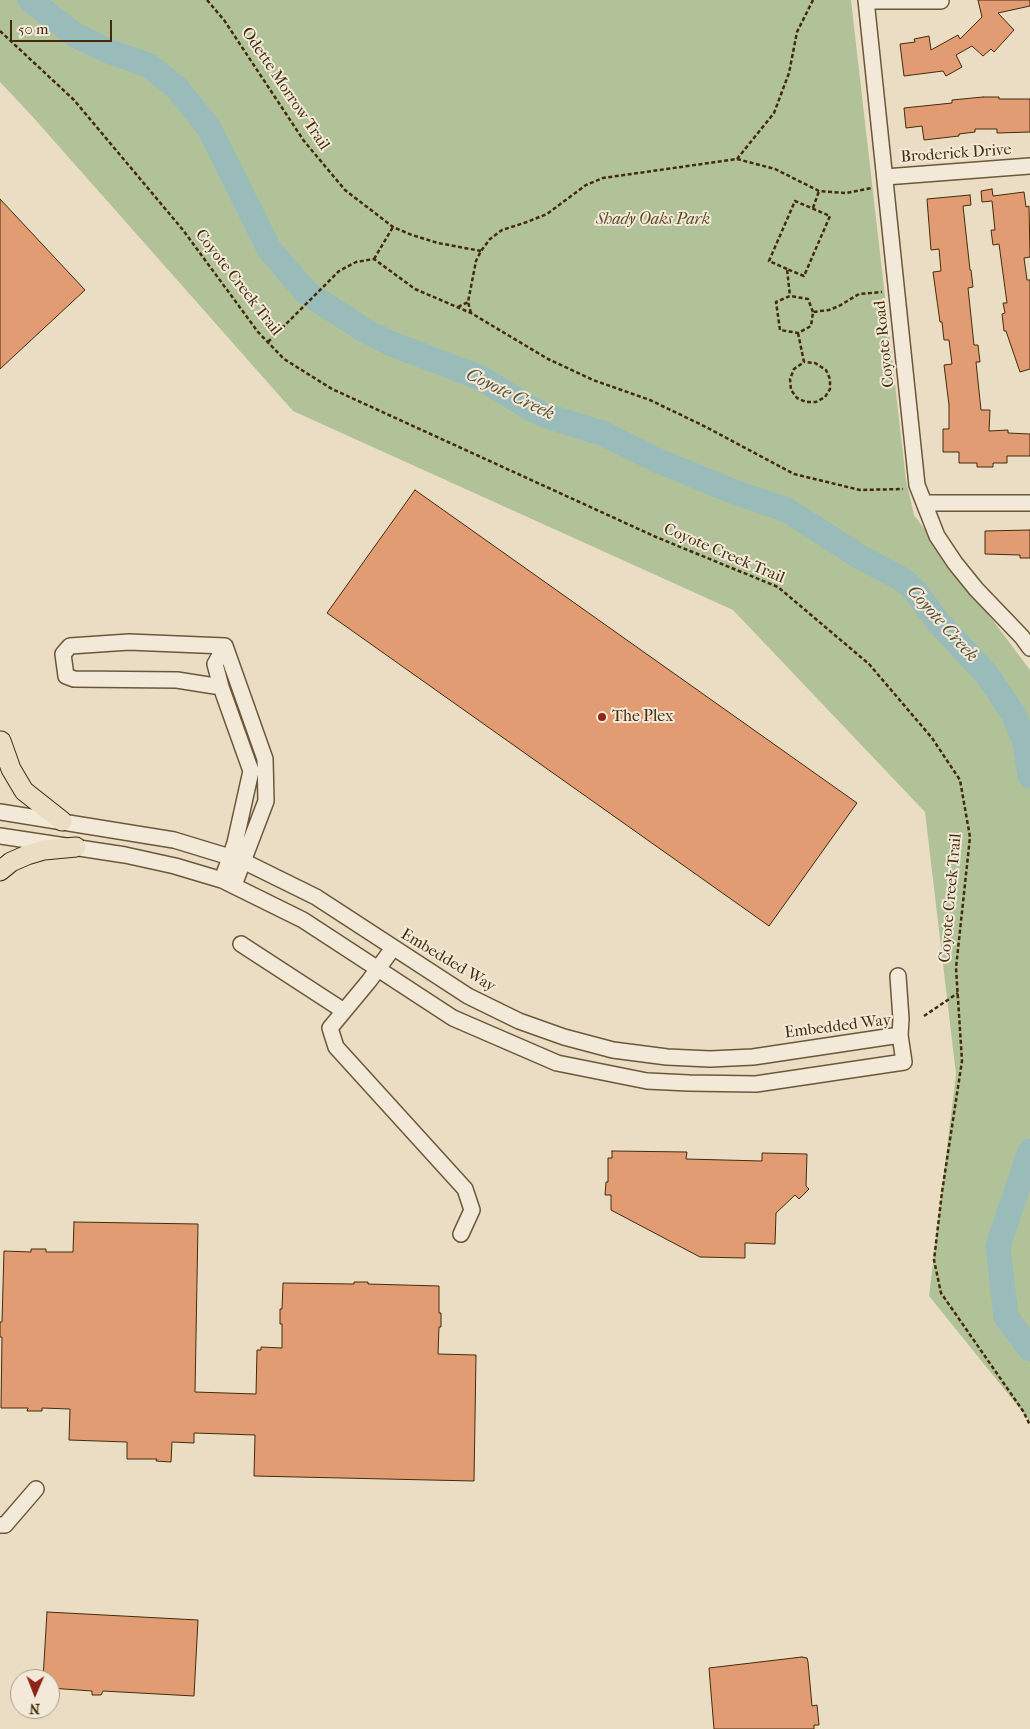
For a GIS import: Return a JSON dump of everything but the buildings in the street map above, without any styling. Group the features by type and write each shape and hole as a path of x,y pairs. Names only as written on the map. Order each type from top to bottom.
{"main road":[{"path":"0,743 11,769 24,791 62,821"},
{"path":"0,872 11,862 27,855 44,850 76,848"}],"street":[{"path":"866,1 941,1"},
{"name":"Coyote Road","path":"866,1 917,485 937,536 955,563 1030,648"},
{"name":"Broderick Drive","path":"885,177 1030,166"},
{"path":"924,504 1030,503"},
{"path":"221,687 177,680 74,679 66,676 63,654 70,646 129,642 225,646"},
{"path":"225,646 215,664 221,687 251,771 234,843 236,859"},
{"path":"225,646 265,759 266,801 236,859 228,882"},
{"path":"246,796 266,801"},
{"name":"Embedded Way","path":"0,812 174,840 236,859 316,897 468,996 519,1021 564,1037 614,1050 666,1058 710,1059 753,1057 900,1035 904,1062 756,1084 647,1081 557,1063 453,1018 304,920 228,882 125,855 0,836"},
{"path":"241,944 344,1012"},
{"path":"393,948 379,969 330,1028 336,1047 466,1189 472,1210 461,1234"},
{"path":"898,976 901,1019 900,1035"},
{"path":"0,1525 4,1525 36,1489"}],"path":[{"name":"Odette Morrow Trail","path":"207,0 224,20 304,141 345,190 393,227 438,243 481,251"},
{"path":"737,159 774,113 789,73 797,32 813,0"},
{"name":"Coyote Creek Trail","path":"0,31 74,100 183,230 258,332 284,358 332,389 656,537 778,587 869,664 932,738 960,780 970,837 956,968 962,1062 942,1192 934,1260 941,1293 1023,1411 1030,1425"},
{"path":"471,312 468,302 476,261 490,239 502,230 547,214 586,185 603,178 737,159 775,169 819,191 846,192 872,188"},
{"path":"812,208 819,191"},
{"path":"795,201 830,216 804,276 787,270 769,261 795,201"},
{"path":"374,259 393,227"},
{"path":"268,342 339,271 356,262 374,259 416,288 471,312 548,359 593,380 650,400 706,427 794,474 860,490 902,489"},
{"path":"787,270 790,296"},
{"path":"812,312 829,310 859,294 882,292"},
{"path":"790,296 808,299 812,312 811,326 798,333 780,330 776,302 790,296"},
{"path":"458,307 468,302"},
{"path":"798,333 804,362"},
{"path":"804,362 815,362 826,370 830,379 830,389 824,397 816,402 806,402 797,398 791,390 790,379 794,369 804,362"},
{"path":"924,1016 958,993"}],"green space":[{"name":"Shady Oaks Park","path":"0,0 851,0 906,480 914,515 1030,670 1030,1421 929,1296 956,1074 925,812 733,610 293,411 0,82"}],"waterway":[{"name":"Coyote Creek","path":"30,0 75,35 108,51 148,65 177,88 209,128 269,249 310,295 369,333 392,344 481,378 530,408 547,416 604,434 659,461 729,490 787,510 860,557 908,584 939,623 987,675 1013,713 1025,742 1030,776"},
{"name":"Coyote Creek","path":"1030,1151 998,1246 1006,1317 1030,1349"}],"place":[{"name":"The Plex","path":"602,717"}]}
